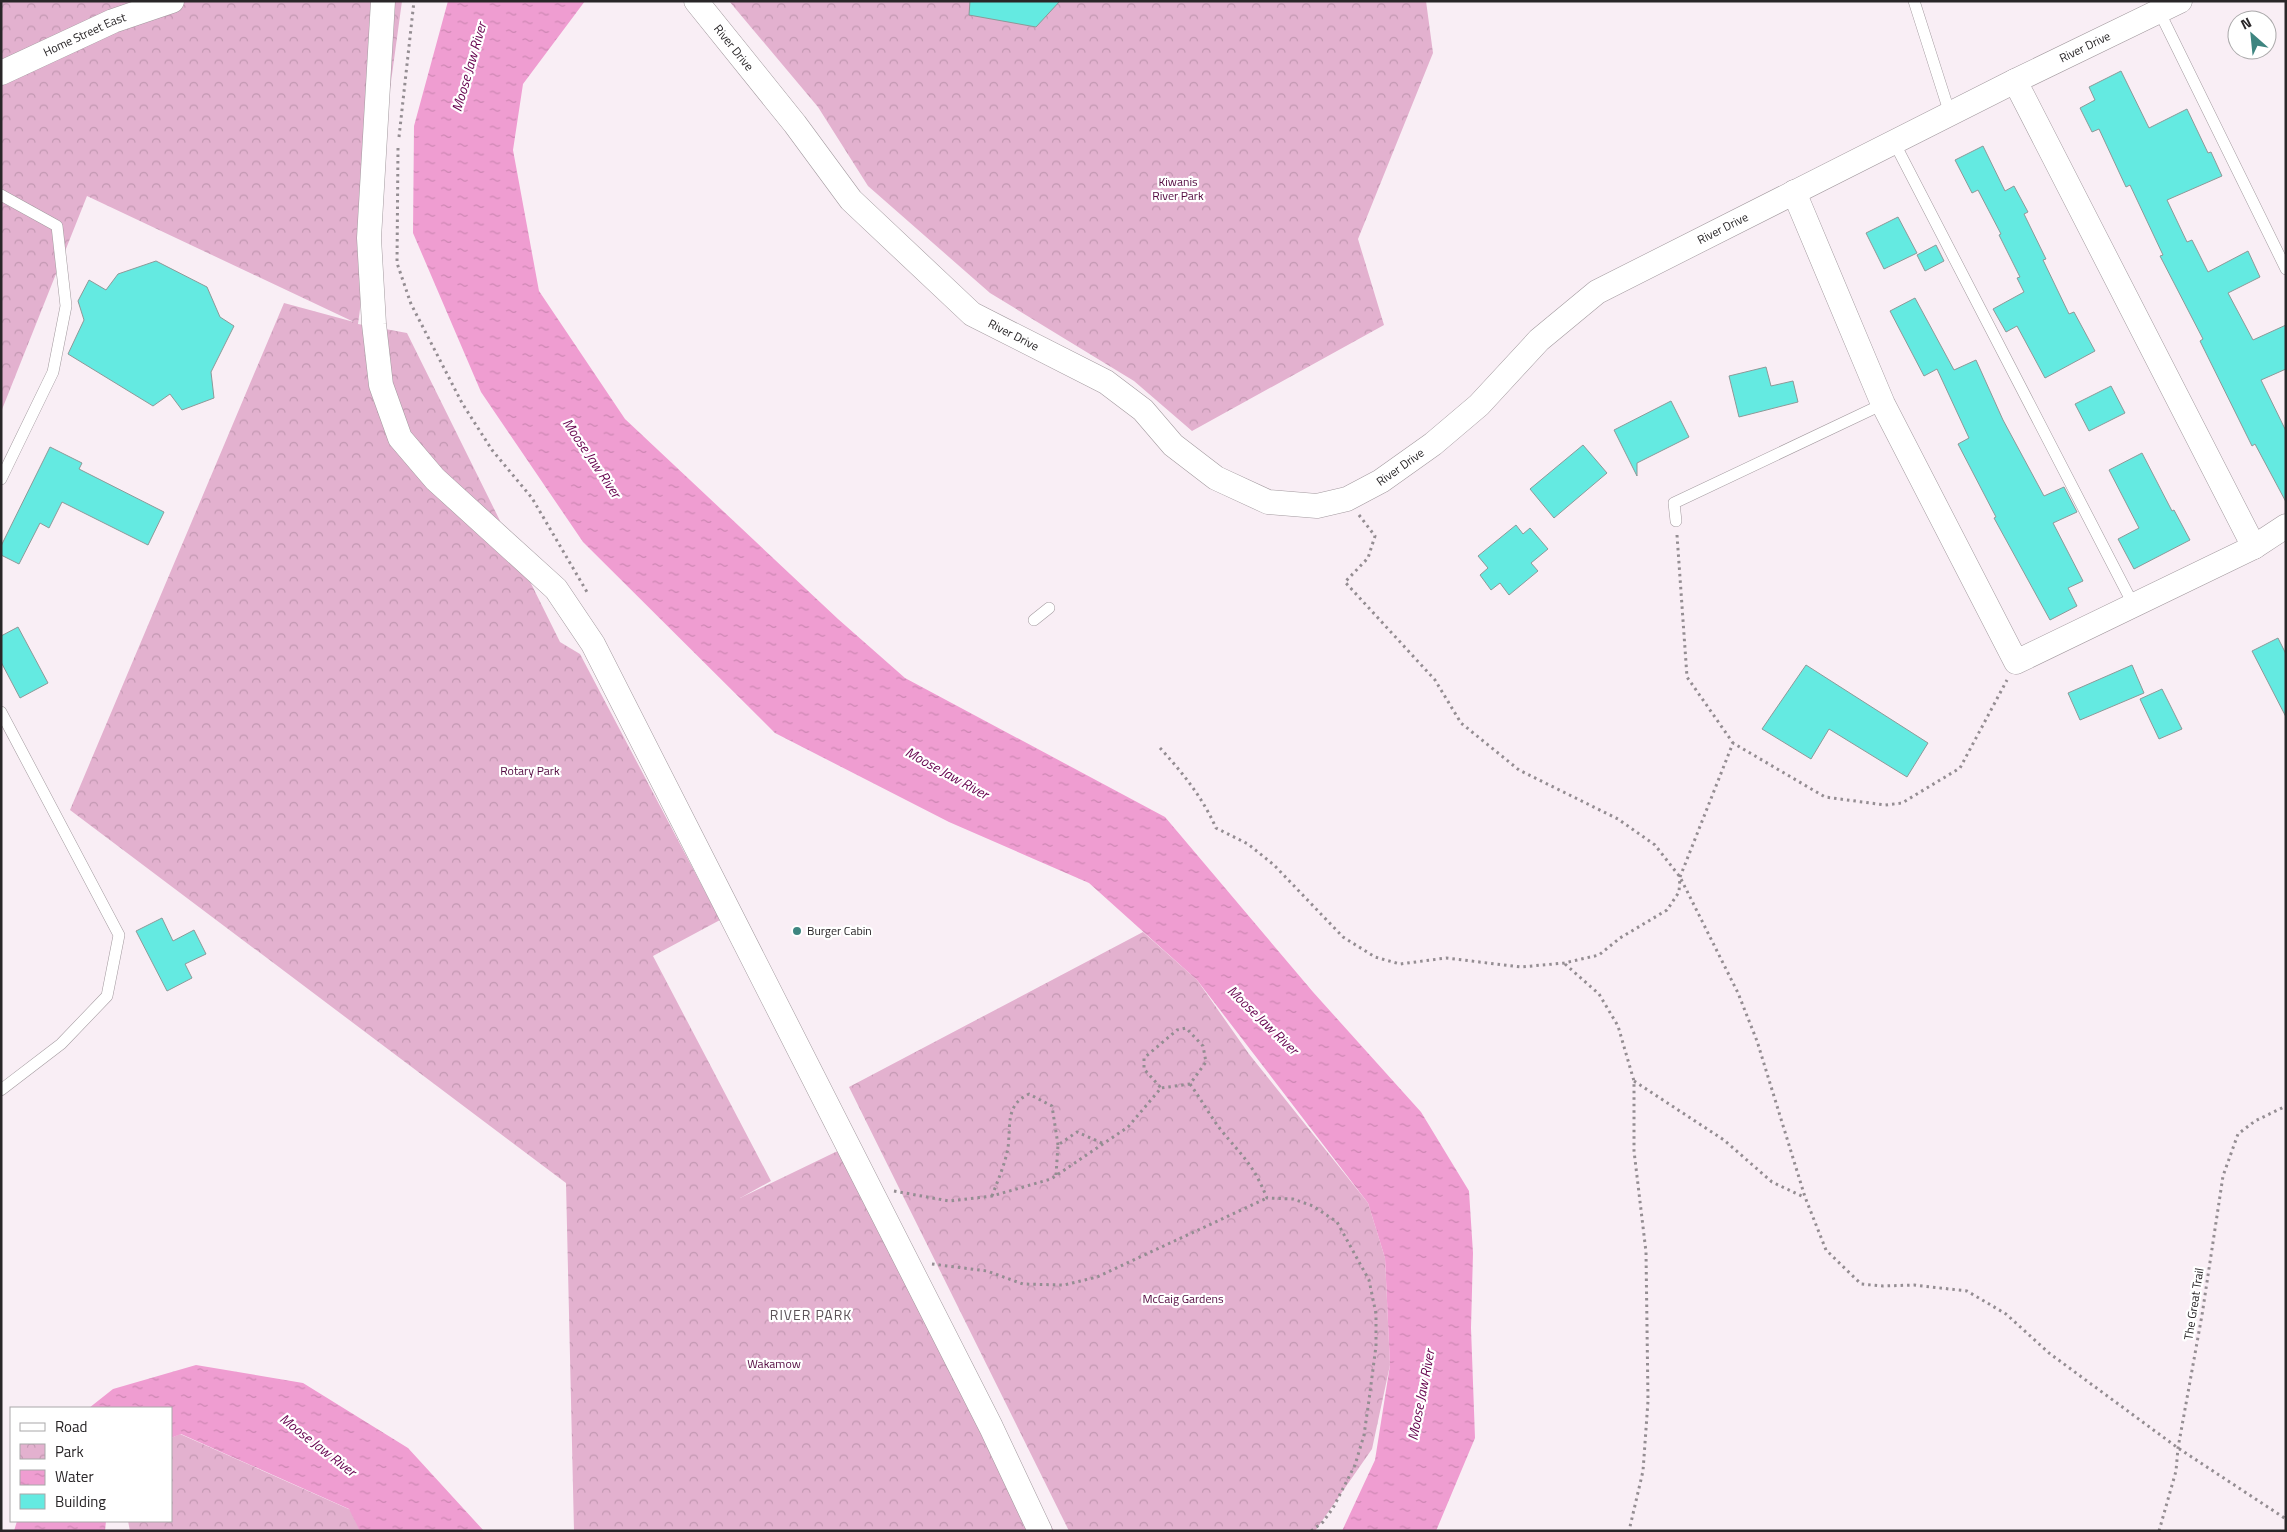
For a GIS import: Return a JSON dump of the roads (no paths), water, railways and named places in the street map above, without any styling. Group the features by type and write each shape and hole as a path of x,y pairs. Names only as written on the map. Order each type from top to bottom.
{"street":[{"name":"Home Street East","path":"1,73 113,21 172,1"},
{"path":"383,1 369,238 374,324 381,385 400,438 435,479 556,589 593,644 991,1427 1040,1531"},
{"name":"River Drive","path":"696,1 795,124 851,200 972,314 1106,382 1143,410 1172,445 1216,478 1268,502 1317,506 1347,499 1381,481 1433,444 1479,405 1539,340 1597,292 1794,192 1895,144 2015,81 2180,1"},
{"path":"2015,81 2254,547"},
{"path":"1794,192 1883,404 2016,662 2254,547 2286,526"}],"lane":[{"path":"1914,1 1950,114"},
{"path":"2159,11 2286,269"},
{"path":"1895,144 2133,604"},
{"path":"1,195 57,226 66,306 53,372 1,479"},
{"path":"1676,520 1674,503 1883,404"},
{"path":"1034,620 1049,608"},
{"path":"1,712 119,935 106,996 61,1044 1,1090"}],"water":[{"name":"Moose Jaw River","path":"448,1 585,1 523,84 513,150 539,291 625,419 838,619 905,678 1165,817 1313,992 1421,1112 1469,1191 1473,1253 1471,1328 1475,1438 1436,1531 1342,1531 1375,1460 1390,1365 1385,1258 1368,1203 1197,980 1089,883 949,822 775,733 583,542 481,392 413,233 414,126"},
{"name":"Moose Jaw River","path":"196,1365 303,1383 408,1448 484,1531 360,1531 349,1509 181,1434 172,1438 172,1407 90,1407 113,1389"},
{"path":"17,1522 106,1522 105,1531 14,1531"}],"place":[{"name":"Burger Cabin","path":"797,931"}],"district":[{"name":"RIVER PARK","path":"811,1315"}],"park label":[{"name":"Kiwanis River Park","path":"1178,189"},
{"name":"Rotary Park","path":"530,771"},
{"name":"McCaig Gardens","path":"1183,1299"},
{"name":"Wakamow","path":"774,1364"}]}
